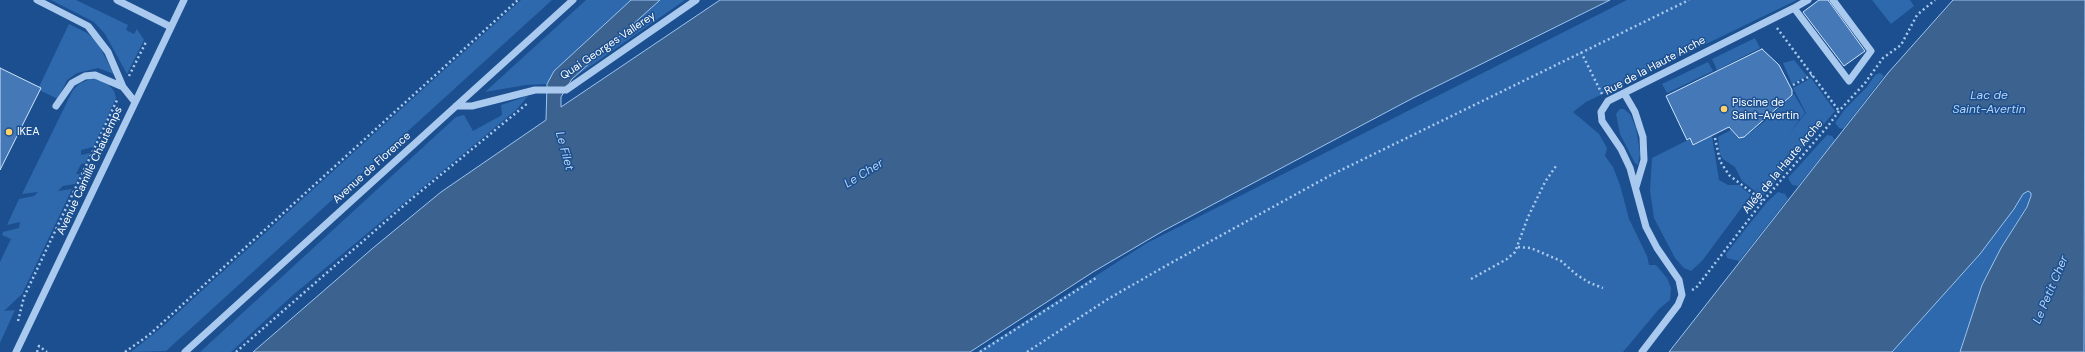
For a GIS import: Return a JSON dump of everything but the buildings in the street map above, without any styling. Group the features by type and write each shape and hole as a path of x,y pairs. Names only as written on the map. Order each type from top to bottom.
{"street":[{"path":"37,0 88,26 108,52 123,87 135,102"},
{"path":"117,0 171,27"},
{"name":"Avenue Camille Chautemps","path":"16,352 184,0"},
{"name":"Avenue de Florence","path":"185,352 573,0"},
{"name":"Quai Georges Vallerey","path":"456,106 472,106 535,90 566,90 696,0"},
{"name":"Rue de la Haute Arche","path":"1642,352 1678,305 1682,295 1679,280 1657,248 1646,227 1630,168 1621,149 1602,121 1601,112 1608,101 1808,0"},
{"path":"1794,8 1849,81 1872,51 1833,0"},
{"path":"56,106 77,78 95,75 123,87"},
{"path":"1624,93 1635,112 1643,137 1644,160 1636,188"}],"path":[{"path":"125,352 150,335 518,0"},
{"path":"1028,352 1088,312 1155,272 1331,175 1689,0"},
{"name":"Allée de la Haute Arche","path":"1690,291 1696,288 1763,201 1828,126 1839,111 1865,83 1889,53 1901,45 1917,15 1935,0"},
{"path":"1770,19 1839,111"},
{"name":"Avenue Camille Chautemps","path":"15,326 24,296 123,87 146,42"},
{"path":"1581,52 1596,84"},
{"path":"1793,85 1812,75"},
{"path":"236,352 410,201 529,102 535,90"},
{"path":"1715,138 1720,161 1729,174 1763,201"},
{"path":"1471,279 1507,259 1515,252 1528,217 1545,182 1556,166"},
{"path":"1518,247 1532,248 1561,261 1590,283 1603,288"},
{"path":"980,352 1096,278"},
{"path":"37,352 39,346 47,352"}],"shaded area":[{"path":"51,0 76,0 128,25 126,30 134,34 137,29 144,40 127,74 105,34 94,22"},
{"path":"521,0 552,0 166,351 131,352 161,328"},
{"path":"586,0 631,0 555,71 547,84 526,85 485,92"},
{"path":"660,0 685,0 572,79"},
{"path":"1627,0 1797,0 1586,102 1573,112 1599,134 1607,148 1605,156 1613,167 1620,185 1629,219 1647,256 1649,265 1656,265 1667,278 1671,288 1670,300 1659,309 1623,352 977,352 1147,243"},
{"path":"1872,0 1910,0 1914,6 1891,24"},
{"path":"69,24 87,33 97,42 114,74 98,68 77,73 67,80 58,99 39,90 39,87"},
{"path":"1755,38 1760,48 1717,70 1712,59"},
{"path":"1794,60 1807,76 1792,84 1783,63"},
{"path":"1708,62 1713,71 1667,93 1662,84"},
{"path":"1880,73 1884,76 1843,129 1839,128 1835,123 1845,109 1867,87 1875,75"},
{"path":"92,78 106,82 114,91 116,98 93,147 81,150 81,155 90,153 85,163 81,164 76,174 80,174 75,184 63,186 58,191 72,189 22,294 4,311 15,310 0,343 0,262 11,239 2,235 3,232 19,228 20,222 7,225 19,199 34,196 38,192 22,194 73,90 79,84"},
{"path":"1811,78 1835,111 1762,197 1755,192 1760,186 1755,191 1742,181 1735,167 1723,159 1720,154 1718,137 1731,130 1737,137 1744,137 1764,122 1794,94 1805,113 1787,136 1806,113 1793,88"},
{"path":"528,96 516,110 293,295 231,352 200,352 456,117 464,115 473,131 502,115 501,105"},
{"path":"1620,109 1624,109 1630,114 1636,128 1640,153 1638,165 1635,163 1620,134 1616,114"},
{"path":"1827,135 1832,136 1835,140 1798,186 1792,185 1788,178"},
{"path":"1712,136 1719,180 1728,185 1739,185 1751,195 1702,261 1691,271 1684,268 1675,258 1654,218 1650,191 1652,158 1690,139 1693,146"},
{"path":"2028,191 2031,193 2030,201 2001,248 1966,332 1960,352 1892,352 1980,254 2014,209 2023,194"},
{"path":"1778,192 1785,194 1788,199 1739,261 1727,258 1726,254 1767,202"}],"water":[{"path":"631,0 660,0 572,79 561,97 561,107 720,0 1610,0 1413,98 1163,231 1093,272 970,352 253,352 373,248 441,192 546,120 547,84 554,71"},
{"name":"Lac de Saint-Avertin","path":"1953,0 2085,0 2084,352 1960,352 1982,285 2001,248 2027,207 2031,196 2031,193 2028,191 2023,194 2014,209 1980,254 1892,352 1669,352 1888,73"}],"place":[{"name":"Piscine de Saint-Avertin","path":"1724,109"},
{"name":"IKEA","path":"9,132"}],"water label":[{"name":"Le Filet","path":"564,151"},
{"name":"Le Cher","path":"864,174"},
{"name":"Le Petit Cher","path":"2051,290"}]}
